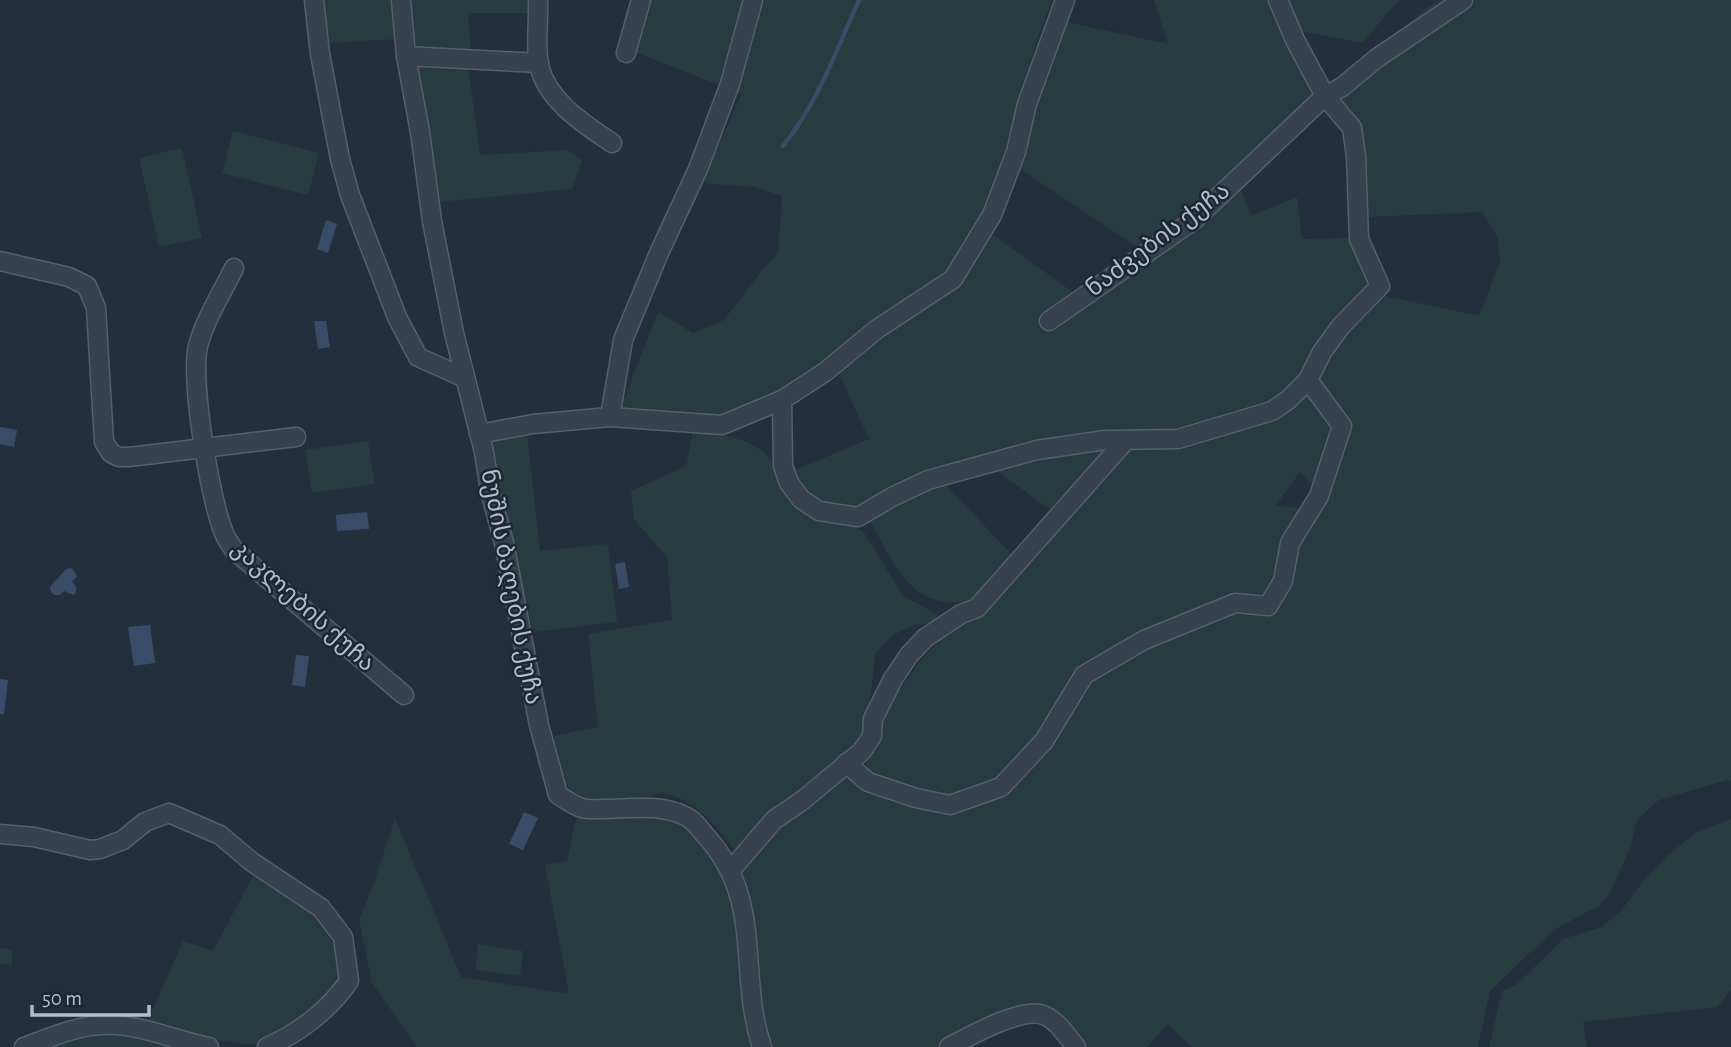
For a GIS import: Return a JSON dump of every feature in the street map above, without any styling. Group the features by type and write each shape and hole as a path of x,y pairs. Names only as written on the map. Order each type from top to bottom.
{"street":[{"path":"314,0 320,54 340,159 350,195 397,317 418,357 465,378"},
{"name":"ნუშის ბაღების ქუჩა","path":"401,0 406,56 421,132 432,221 490,491 504,543 539,726 558,795 582,808 659,807 689,817 715,846 731,870 741,897 748,936 749,972 756,1027 762,1047"},
{"path":"538,0 539,64 545,85 586,125 612,143"},
{"path":"626,53 641,0"},
{"path":"610,417 623,340 702,157 730,84 753,0"},
{"path":"479,435 533,424 610,417 722,425 782,400 825,372 877,329 953,279 992,215 1016,152 1027,104 1065,0"},
{"path":"782,400 783,466 789,483 801,499 819,511 858,517 929,480 1037,450 1105,440 1178,439 1272,411 1288,400 1308,380 1322,352 1341,326 1380,286 1359,239 1356,156 1352,128 1325,96 1278,0"},
{"name":"ნაძვების ქუჩა","path":"1049,321 1194,219 1325,96 1342,87 1398,44 1463,0"},
{"path":"406,56 539,64"},
{"path":"0,261 69,277 88,286 96,307 104,442 111,453 119,457 139,456 296,437"},
{"name":"კაკლების ქუჩა","path":"234,268 205,328 196,360 205,446 224,533 234,551 404,695"},
{"path":"846,763 868,782 916,798 950,805 1001,787 1044,741 1084,675 1143,640 1235,603 1268,606 1283,581 1290,543 1319,496 1342,426 1308,380"},
{"path":"731,870 774,820 803,800 862,751 872,736 873,719 893,679 909,655 925,638 949,621 977,608 1126,440"},
{"path":"0,834 34,837 90,850 100,849 123,840 145,822 169,813 220,835 252,862 321,908 343,937 349,981 338,997 311,1021 284,1040 267,1047"},
{"path":"949,1047 999,1023 1026,1015 1042,1014 1053,1021 1076,1047"},
{"path":"24,1047 68,1032 102,1025 127,1027 209,1047"}],"green space":[{"path":"321,0 394,0 398,39 329,43"},
{"path":"408,0 531,0 531,13 468,13 471,53 411,50"},
{"path":"646,0 1052,0 1035,45 1005,161 983,213 948,273 818,369 779,393 717,418 620,409 658,312 693,333 724,320 778,253 782,196 755,187 701,183 742,94 632,51"},
{"path":"1154,0 1272,0 1313,94 1188,218 1140,249 1020,169 1023,144 1062,21 1168,44"},
{"path":"1283,0 1399,0 1362,43 1301,31"},
{"path":"1440,0 1731,0 1731,781 1659,800 1637,820 1631,846 1610,893 1599,906 1555,929 1490,991 1478,1047 1192,1047 1168,1024 1147,1047 1083,1047 1057,1018 995,1018 941,1042 936,1047 768,1047 765,1040 751,909 740,866 776,824 844,770 864,787 949,816 1002,795 1089,678 1142,645 1236,607 1270,611 1346,422 1315,382 1349,325 1385,296 1479,316 1500,262 1498,238 1482,212 1367,217 1362,203 1359,122 1333,102 1337,88 1422,11"},
{"path":"414,60 468,66 480,155 567,150 582,160 572,189 438,202"},
{"path":"233,131 319,153 308,195 222,173"},
{"path":"182,148 202,238 159,247 139,158"},
{"path":"1240,187 1251,216 1297,197 1302,239 1355,238 1372,285 1280,400 1187,430 1071,436 1019,445 887,489 856,506 829,506 813,499 799,485 792,471 869,439 838,372 880,335 963,279 992,234 1077,295"},
{"path":"1308,392 1336,426 1316,489 1300,472 1276,505 1305,509 1267,600 1080,671 1041,735 997,782 950,799 876,777 867,770 866,760 879,737 884,717 925,654 939,641 948,627 1129,445 1196,445 1255,423 1282,418"},
{"path":"693,431 741,440 762,451 777,469 788,494 799,508 813,517 852,525 859,529 865,534 903,596 935,613 937,617 932,622 911,626 892,636 875,654 867,734 863,741 736,852 706,817 678,798 659,793 627,802 606,802 585,798 576,793 560,775 554,736 598,727 588,634 672,620 667,557 634,519 631,491 686,466"},
{"path":"527,432 540,551 608,544 617,622 533,632 489,438"},
{"path":"368,441 375,484 312,493 305,450"},
{"path":"1115,446 1053,512 992,467 1037,457"},
{"path":"943,482 1015,558 977,601 954,603 922,594 899,572 870,522 869,515"},
{"path":"582,808 689,817 731,870 762,1047 417,1047 372,983 359,919 373,886 395,818 461,977 569,994 545,865 567,861 575,823"},
{"path":"1731,819 1731,990 1717,1007 1583,1022 1587,1047 1489,1047 1502,991 1515,986 1563,939 1602,927 1621,911 1666,857 1696,832"},
{"path":"254,874 313,911 339,954 342,968 337,985 319,1007 282,1034 254,1045 187,1036 146,1025 183,941 213,951"},
{"path":"478,944 523,951 520,976 475,970"},
{"path":"0,948 12,950 12,965 0,963"},
{"path":"98,1034 140,1038 171,1047 52,1047"}],"water":[{"path":"326,220 337,224 328,253 317,249"},
{"path":"314,321 326,321 330,347 318,349"},
{"path":"0,427 17,430 14,447 0,444"},
{"path":"367,512 369,529 337,531 336,515"},
{"path":"625,562 629,587 619,589 615,564"},
{"path":"72,568 77,576 72,582 76,586 74,595 64,591 60,595 54,595 50,587 66,569"},
{"path":"150,625 155,663 134,666 128,627"},
{"path":"296,655 309,656 305,687 292,685"},
{"path":"0,679 8,680 4,714 0,714"},
{"path":"524,812 538,818 523,850 509,844"}],"waterway":[{"path":"783,146 816,94 859,0"}]}
